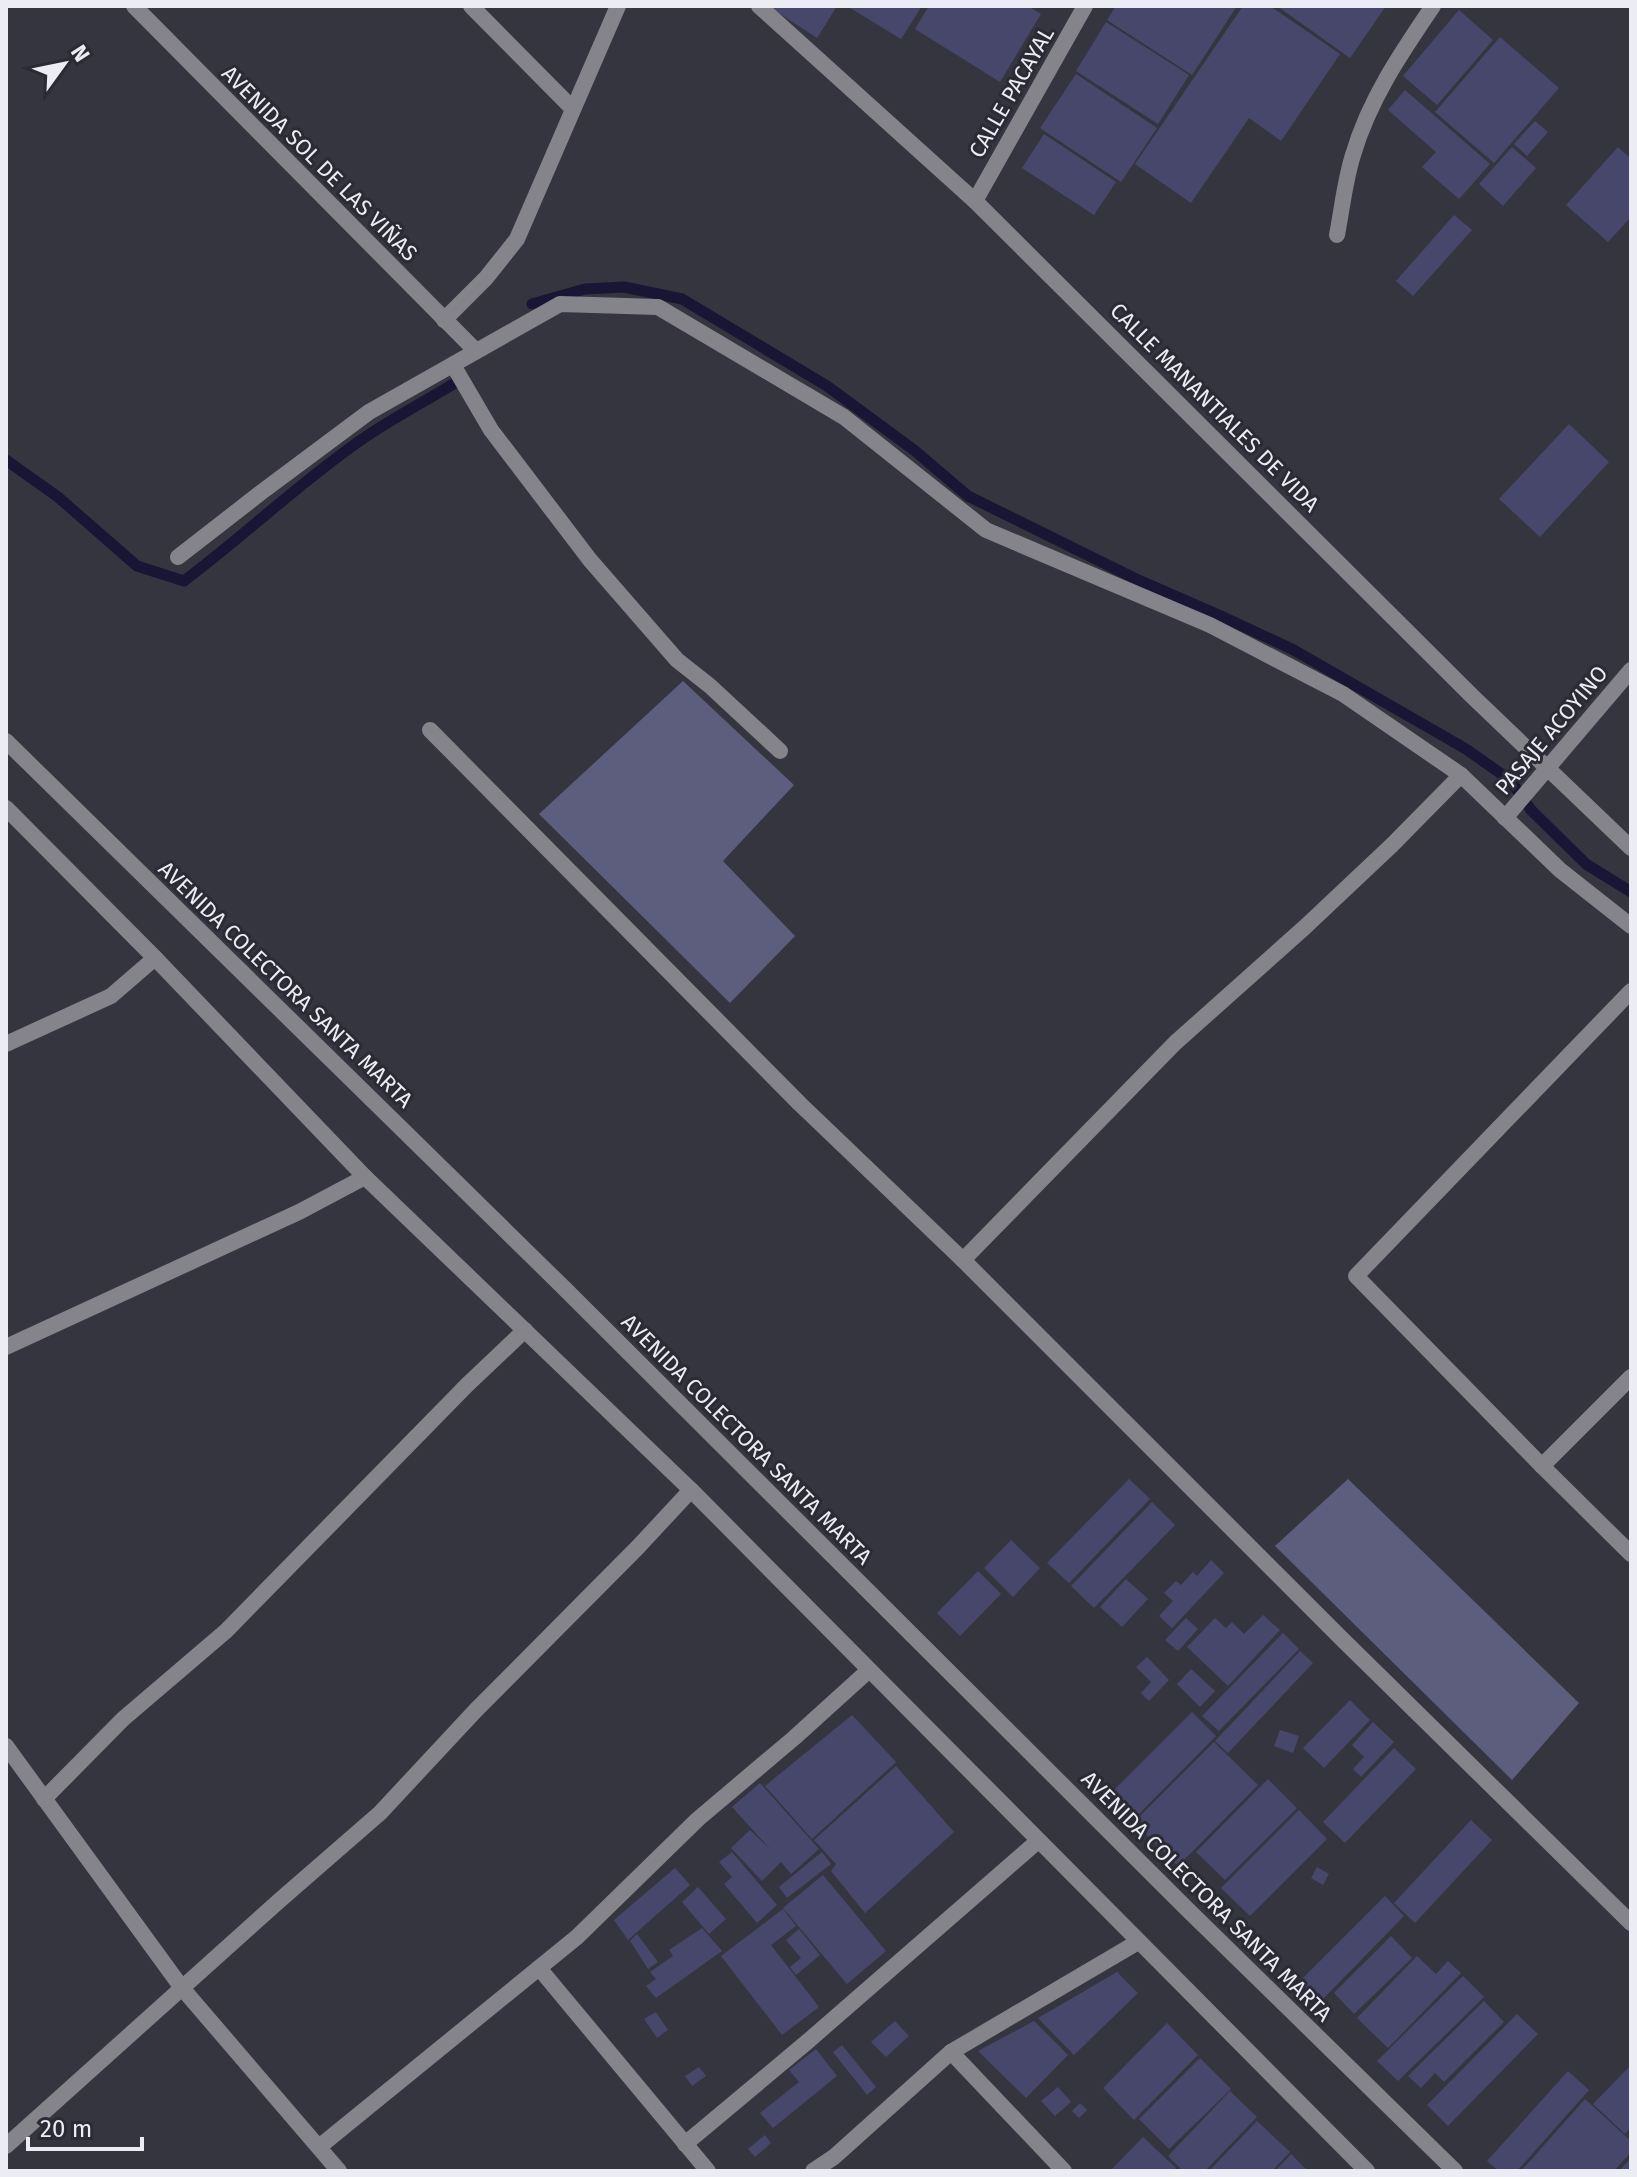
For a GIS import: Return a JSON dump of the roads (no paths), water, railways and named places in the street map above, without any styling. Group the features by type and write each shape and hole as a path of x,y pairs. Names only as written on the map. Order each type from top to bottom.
{"street":[{"name":"AVENIDA SOL DE LAS VIÑAS","path":"134,6 476,351"},
{"path":"471,6 573,109"},
{"path":"444,320 486,278 517,239 618,6"},
{"name":"CALLE MANANTIALES DE VIDA","path":"759,6 975,201 1472,696 1631,848"},
{"name":"CALLE PACAYAL","path":"975,201 1085,6"},
{"path":"1337,235 1353,156 1371,107 1398,56 1433,6"},
{"path":"178,557 369,412 560,304 658,307 844,417 986,530 1210,625 1343,694 1461,775 1560,870 1631,926"},
{"path":"453,365 491,430 590,560 677,660 780,751"},
{"name":"PASAJE ACOYINO","path":"1505,818 1631,670"},
{"path":"430,730 800,1104 963,1260 1631,1923"},
{"name":"AVENIDA COLECTORA SANTA MARTA","path":"6,741 542,1266 1186,1908 1455,2171"},
{"path":"963,1260 1175,1043 1305,927 1461,775"},
{"path":"6,808 365,1177 691,1490 1367,2171"},
{"path":"6,1044 111,996 155,958"},
{"path":"1631,991 1356,1276 1631,1554"},
{"path":"6,1347 299,1212 365,1177"},
{"path":"44,1799 123,1719 226,1631 525,1330"},
{"path":"1542,1466 1631,1377"},
{"path":"6,2146 380,1813 691,1490"},
{"path":"319,2147 577,1937 698,1819 868,1671"},
{"path":"6,1746 182,1988 339,2171"},
{"path":"685,2144 1038,1841"},
{"path":"813,2171 834,2157 951,2052 1138,1942"},
{"path":"539,1968 708,2171"},
{"path":"951,2052 1064,2171"}],"waterway":[{"path":"532,304 585,289 624,287 682,299 827,386 914,450 968,496 1134,578 1292,649 1466,749 1510,780 1531,810 1586,864 1631,892"},
{"path":"6,460 58,497 137,566 184,581 361,440 455,383"}]}
